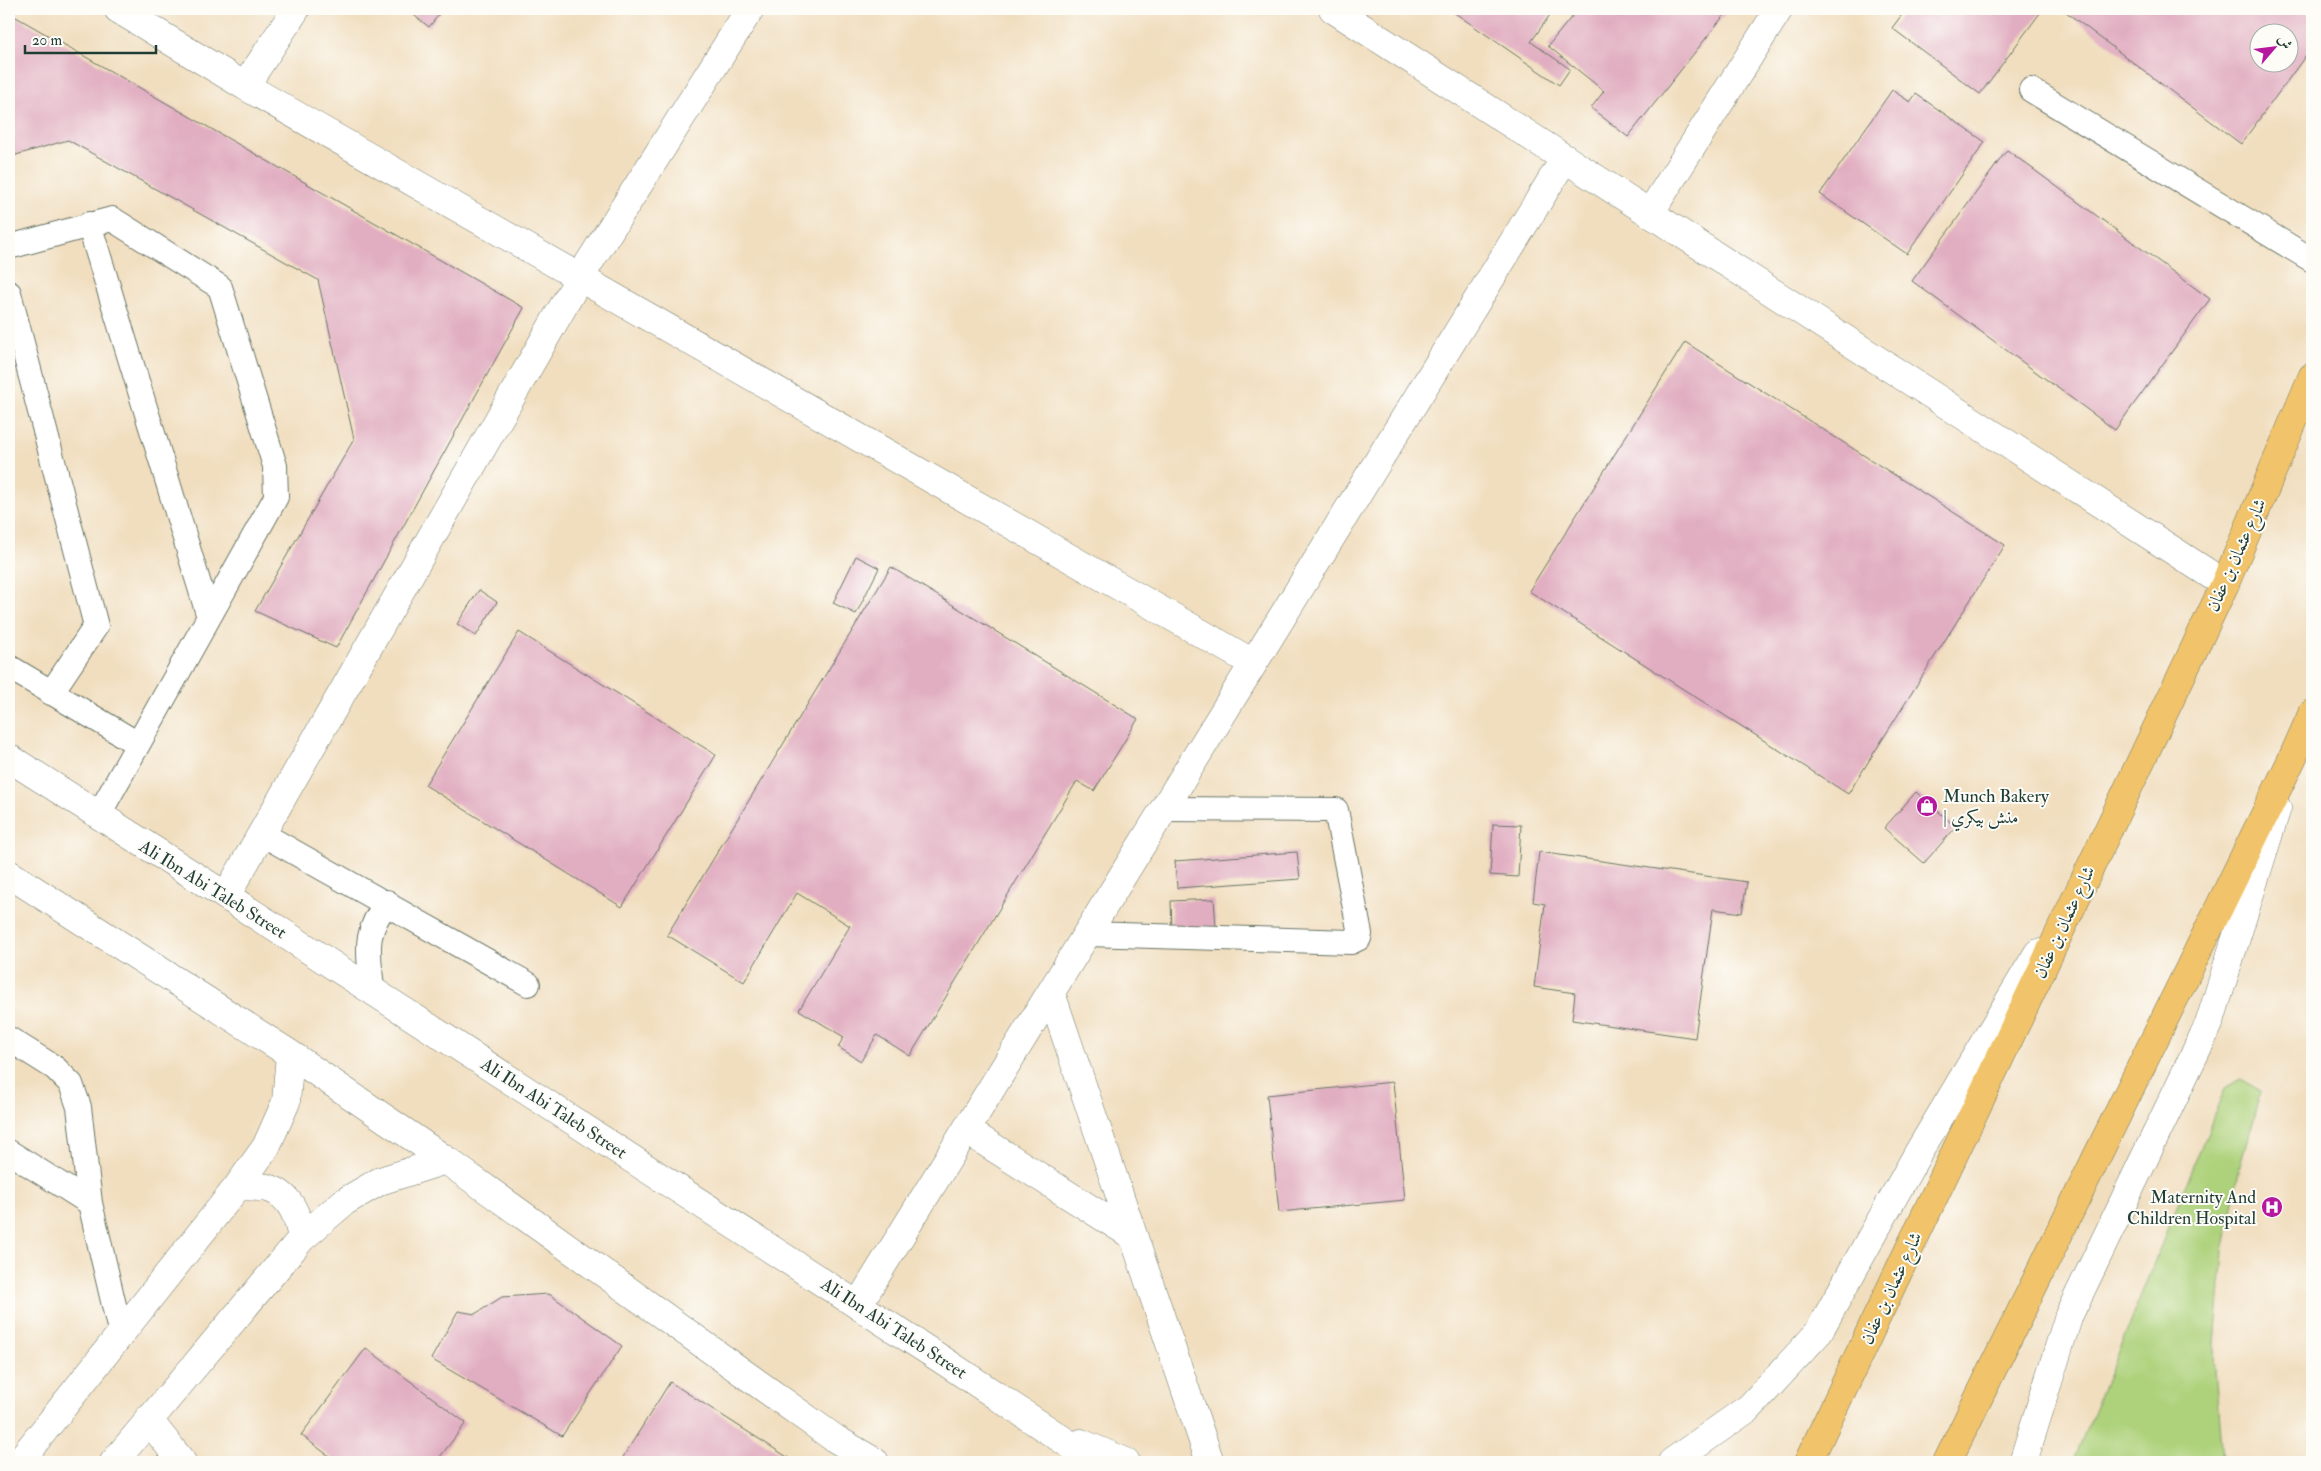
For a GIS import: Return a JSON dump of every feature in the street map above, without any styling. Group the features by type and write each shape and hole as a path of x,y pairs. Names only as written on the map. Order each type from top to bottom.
{"main road":[{"name":"شارع عثمان بن عفان","path":"1808,1462 2225,584 2312,377"},
{"path":"1947,1462 2292,759 2312,714"}],"street":[{"path":"118,9 245,86 1254,662"},
{"path":"245,86 296,9"},
{"path":"226,896 580,277 750,9"},
{"path":"1333,9 2225,584 2058,920 1918,1153 1818,1333 1750,1407 1672,1462"},
{"path":"1650,213 1779,9"},
{"path":"858,1305 1565,158"},
{"name":"Ali Ibn Abi Taleb Street","path":"9,758 372,990 858,1305 1096,1462"},
{"path":"2024,1462 2069,1315 2209,1024 2292,759"},
{"path":"9,874 290,1054 446,1160 833,1450 874,1462"},
{"path":"1051,993 1210,1462"},
{"path":"19,1462 238,1186 266,1147 286,1102 290,1054"},
{"path":"966,1130 1133,1236"},
{"path":"114,1462 302,1238 344,1202 380,1181 446,1160"},
{"path":"238,1186 270,1189 285,1199 297,1215 302,1238"},
{"path":"148,1420 182,1462"},
{"path":"1049,1430 1126,1462"}],"lane":[{"path":"2031,90 2312,260"},
{"path":"9,247 112,218 220,287 275,466 276,498 98,816"},
{"path":"89,224 209,617"},
{"path":"9,293 96,626 52,693"},
{"path":"9,667 138,744"},
{"path":"1087,934 1351,942 1359,938 1360,934 1336,810 1164,809"},
{"path":"262,834 386,902 528,984"},
{"path":"372,990 368,948 370,930 386,902"},
{"path":"9,1039 55,1068 71,1084 79,1107 90,1204 121,1335"},
{"path":"9,1152 90,1204"}],"green space":[{"path":"2240,1079 2261,1091 2241,1161 2223,1252 2214,1355 2222,1462 2073,1462 2225,1088"}],"building":[{"path":"406,9 443,9 429,27"},
{"path":"1449,9 1554,9 1531,42 1570,69 1559,85"},
{"path":"1578,9 1729,9 1628,137 1591,108 1604,91 1548,46"},
{"path":"1906,9 2043,9 1980,94 1892,28"},
{"path":"2062,9 2302,9 2312,16 2312,47 2298,66 2298,22 2248,22 2248,72 2294,72 2241,144"},
{"path":"9,13 524,308 336,648 255,611 354,439 318,280 68,140 9,157"},
{"path":"1892,90 1910,102 1916,94 1985,142 1907,254 1820,194"},
{"path":"2007,150 2210,299 2115,430 1912,281"},
{"path":"1685,342 2005,545 1848,794 1529,591"},
{"path":"856,556 879,568 856,614 833,603"},
{"path":"891,567 1138,719 1094,791 1077,781 910,1056 877,1035 861,1061 838,1047 844,1037 799,1010 850,926 797,893 744,982 667,935"},
{"path":"479,590 497,602 476,636 457,624"},
{"path":"519,632 716,755 622,907 425,785"},
{"path":"1916,792 1956,827 1924,863 1884,828"},
{"path":"1493,824 1521,825 1518,877 1490,875"},
{"path":"1297,852 1300,879 1177,888 1175,861"},
{"path":"1539,852 1747,882 1742,913 1713,909 1695,1038 1572,1020 1575,993 1534,987 1545,904 1533,902"},
{"path":"1214,899 1216,927 1172,930 1171,901"},
{"path":"1393,1082 1405,1200 1279,1212 1267,1095"},
{"path":"549,1294 622,1346 562,1436 431,1359 458,1311 475,1314 502,1297"},
{"path":"366,1348 466,1423 436,1462 337,1462 301,1435"},
{"path":"670,1382 795,1462 620,1462"}],"place":[{"name":"Munch Bakery | منش بيكري","path":"1927,806"},
{"name":"Maternity And Children Hospital","path":"2272,1207"}]}
